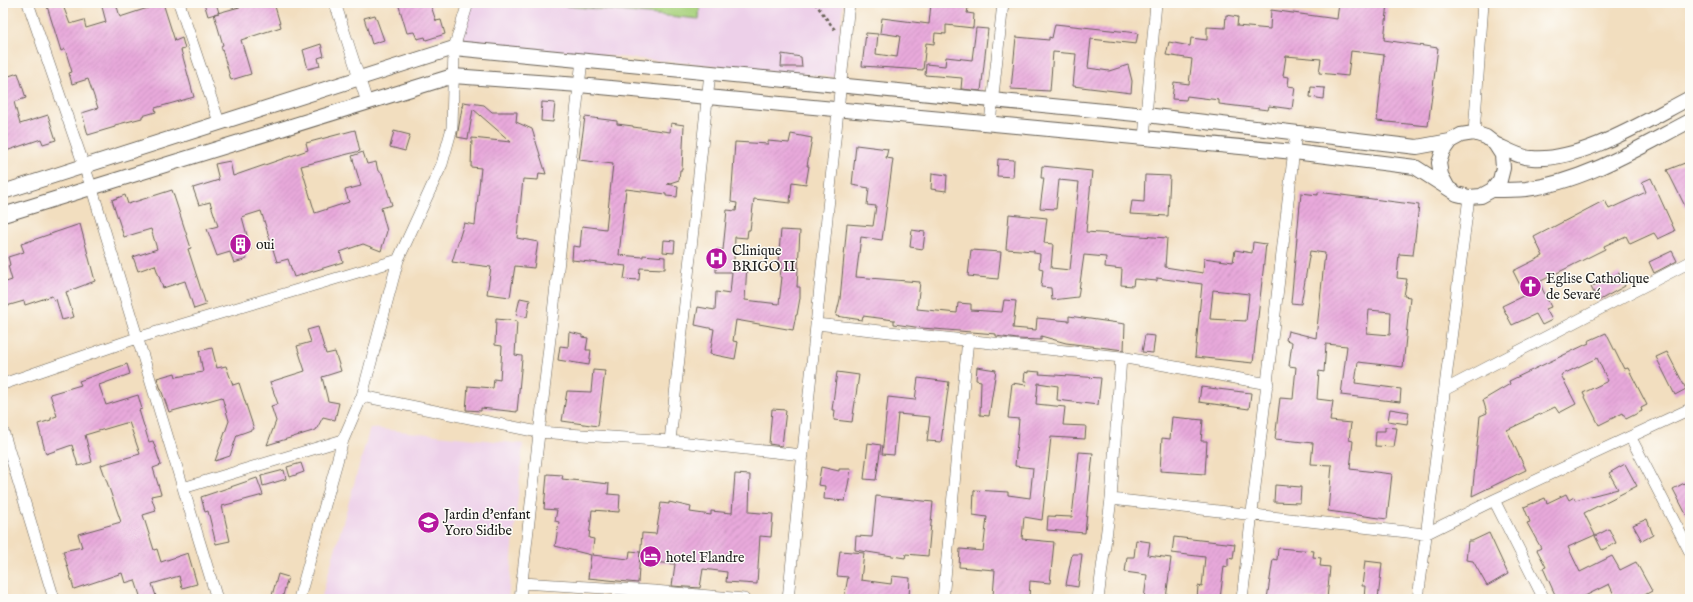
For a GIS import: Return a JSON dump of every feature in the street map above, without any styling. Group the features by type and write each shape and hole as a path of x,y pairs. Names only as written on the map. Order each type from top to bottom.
{"street":[{"path":"28,3 92,189 217,599"},
{"path":"179,3 218,122"},
{"path":"335,3 366,102"},
{"path":"299,599 343,440 362,396 398,260 442,164 452,128 454,48 468,3"},
{"path":"788,599 849,3"},
{"path":"990,123 1003,3"},
{"path":"1144,138 1156,3"},
{"path":"1474,133 1483,3"},
{"path":"3,192 83,165 454,48 1146,115 1417,147 1450,141 1461,135 1474,133 1486,137 1495,144 1531,158 1559,157 1590,147 1690,98"},
{"path":"520,599 538,432 582,60"},
{"path":"670,441 710,73"},
{"path":"3,216 453,76 579,84 1294,152 1416,167 1457,194 1469,197 1481,196 1492,190 1500,180 1503,168 1502,155 1495,144"},
{"path":"1492,190 1525,189 1588,172 1690,122"},
{"path":"1242,599 1296,132"},
{"path":"1447,186 1441,175 1439,163 1443,151 1450,141"},
{"path":"1418,599 1425,534 1446,390 1469,197"},
{"path":"3,384 137,338 398,260"},
{"path":"1446,390 1690,262"},
{"path":"816,324 1121,357 1268,384"},
{"path":"943,599 968,340"},
{"path":"1098,599 1111,499 1121,357"},
{"path":"362,396 538,432 670,441 803,455"},
{"path":"1111,499 1425,534 1494,500 1690,409"},
{"path":"3,431 54,599"},
{"path":"1630,438 1690,552"},
{"path":"184,488 343,440"},
{"path":"1494,500 1544,599"},
{"path":"522,583 654,595 744,599"}],"path":[{"path":"815,3 845,46"}],"shaded area":[{"path":"471,3 843,3 835,77 459,42"},
{"name":"Jardin d'enfant Yoro Sidibe","path":"370,428 523,444 508,599 321,599"}],"green space":[{"path":"536,3 700,3 699,19"}],"building":[{"path":"62,3 70,24 84,20 86,28 106,22 101,3 116,3 120,17 163,3 175,41 182,38 185,49 181,50 194,97 155,108 156,112 142,116 142,118 115,125 115,127 88,135 82,113 98,108 88,79 72,84 69,73 72,72 65,49 61,51 47,6"},
{"path":"204,3 216,3 219,13 208,16"},
{"path":"254,3 274,3 281,27 241,40 251,74 231,80 221,46 223,45 214,14"},
{"path":"398,3 430,3 436,21 441,20 445,34 426,40 425,37 417,39 414,32 407,33"},
{"path":"931,3 969,3 967,13 974,14 973,28 946,25 946,34 935,33 934,44 926,43 923,70 862,66 866,33 878,34 876,54 897,57 900,36 880,33 882,18 929,24"},
{"path":"1339,3 1388,3 1384,40 1438,48 1428,126 1377,121 1384,55 1351,51 1348,76 1319,73 1321,59 1286,56 1283,76 1289,77 1288,86 1295,87 1292,109 1269,106 1268,110 1219,104 1219,100 1187,96 1186,100 1172,99 1174,82 1189,84 1192,59 1166,55 1169,42 1190,46 1191,38 1207,40 1207,27 1225,28 1226,15 1238,17 1237,26 1270,29 1271,10 1337,19"},
{"path":"375,15 384,40 372,44 364,18"},
{"path":"1055,24 1138,33 1136,44 1091,39 1088,68 1109,71 1128,65 1132,81 1131,93 1073,86 1076,54 1053,52 1050,91 1011,89 1016,37 1049,40 1049,37 1052,38"},
{"path":"976,28 988,29 981,91 961,89 962,78 925,75 926,64 945,66 946,57 972,60"},
{"path":"321,44 324,56 318,58 320,66 308,69 303,50"},
{"path":"782,54 801,57 802,67 781,67"},
{"path":"18,73 26,98 14,102 20,124 48,115 56,140 43,144 41,139 3,152 3,75 6,75 6,77"},
{"path":"1311,87 1325,88 1324,99 1310,97"},
{"path":"463,102 484,105 492,112 517,112 516,122 532,129 546,174 539,173 538,180 523,179 517,238 538,242 534,268 515,266 510,297 487,294 491,267 452,262 464,223 475,225 481,168 471,167 472,138 511,142 473,109 468,139 457,137"},
{"path":"542,102 555,103 553,122 541,121"},
{"path":"585,117 617,121 617,124 670,132 671,123 684,125 682,170 680,170 679,180 667,184 678,186 677,197 666,196 666,194 626,189 619,255 665,257 665,269 640,268 639,280 624,279 626,266 572,260 573,246 580,247 582,226 606,229 613,164 579,160"},
{"path":"355,130 360,151 301,166 315,213 349,202 345,190 361,186 352,156 363,152 367,164 376,162 378,171 382,173 392,205 381,208 387,231 381,251 363,244 340,252 343,262 294,277 288,259 277,262 261,211 242,217 251,250 245,252 247,259 234,263 230,252 217,256 207,229 218,226 210,202 199,205 193,188 219,180 215,164 230,161 233,176 308,150 306,143"},
{"path":"394,131 410,135 405,151 390,147"},
{"path":"791,134 812,138 807,166 809,166 806,184 792,182 790,203 754,199 750,230 748,230 747,238 735,237 734,261 747,263 745,300 779,304 782,277 780,277 782,262 778,262 781,230 800,231 797,287 800,287 800,298 793,330 736,320 733,341 738,342 735,359 710,354 714,329 695,325 698,307 715,310 716,292 730,294 732,272 716,272 716,267 717,249 723,250 727,210 736,211 737,203 731,202 735,142 768,144 768,141 789,143"},
{"path":"856,145 888,149 886,158 893,159 882,240 861,237 856,277 920,282 917,309 957,313 958,303 971,304 971,310 1002,312 1004,300 1016,301 1013,328 1036,330 1037,318 1069,321 1069,316 1125,324 1124,350 1066,343 1041,336 1041,340 1017,339 996,336 996,334 922,328 894,324 894,320 863,316 862,320 836,316 840,299 847,224 873,226 876,206 867,205 869,188 852,185"},
{"path":"998,159 1014,160 1013,177 997,176"},
{"path":"1690,161 1690,216 1667,170"},
{"path":"1042,166 1092,171 1086,232 1167,238 1165,267 1203,273 1204,258 1233,262 1235,250 1252,253 1253,242 1266,244 1253,363 1195,357 1202,284 1157,278 1157,281 1134,279 1133,286 1121,285 1122,269 1105,267 1106,257 1084,255 1078,297 1052,300 1051,288 1041,287 1043,269 1039,268 1040,254 1034,253 1034,251 1006,249 1009,214 1047,218 1044,243 1053,244 1051,268 1070,270 1079,182 1059,180 1056,209 1040,208 1044,178 1041,178","holes":["1213,290 1249,294 1246,321 1210,319"]},
{"path":"932,173 947,175 946,191 931,189"},
{"path":"1145,175 1170,176 1168,216 1130,214 1132,201 1144,202"},
{"path":"1651,178 1675,231 1658,239 1654,233 1630,244 1626,236 1604,246 1605,249 1539,282 1551,307 1546,309 1552,320 1542,325 1536,314 1512,325 1502,306 1525,295 1513,271 1543,256 1534,237 1605,200 1609,209 1646,192 1642,182"},
{"path":"172,190 191,248 188,249 206,305 194,309 185,281 163,288 155,265 138,271 133,257 157,249 151,229 124,237 112,200 125,195 128,204"},
{"path":"1318,192 1419,205 1413,255 1399,254 1397,278 1407,279 1404,296 1410,297 1403,367 1358,362 1355,383 1401,389 1400,402 1341,395 1347,346 1326,344 1324,372 1319,371 1317,399 1333,401 1330,421 1351,423 1349,440 1353,441 1350,469 1392,474 1387,519 1328,511 1332,465 1311,464 1313,443 1275,439 1280,398 1293,399 1296,367 1289,366 1292,342 1286,340 1288,331 1316,338 1325,253 1310,251 1301,304 1291,303 1301,193 1318,195","holes":["1369,310 1391,312 1390,335 1367,333"]},
{"path":"80,224 95,281 66,292 74,317 62,320 56,299 54,300 52,296 25,305 24,301 3,307 3,283 12,280 8,266 10,265 8,257 24,252 21,244"},
{"path":"912,230 925,232 923,249 910,247"},
{"path":"664,240 675,241 674,253 663,252"},
{"path":"971,250 1001,252 998,279 968,276"},
{"path":"1672,251 1677,261 1654,273 1649,262"},
{"path":"1619,273 1625,286 1598,301 1591,287"},
{"path":"520,298 530,300 527,317 516,315"},
{"path":"496,319 517,321 515,355 522,356 522,359 517,412 481,408 481,411 466,410 468,386 493,388 494,379 500,380 502,346 495,345"},
{"path":"318,327 326,354 335,352 341,371 322,377 328,401 339,403 335,420 323,417 316,430 267,445 276,421 271,406 278,404 270,382 305,371 297,346 311,342 307,330"},
{"path":"569,332 588,338 586,350 591,350 589,365 558,360 560,346 568,347"},
{"path":"1606,333 1624,369 1628,368 1647,405 1641,408 1642,411 1626,419 1623,413 1599,425 1583,393 1608,381 1597,358 1561,375 1576,404 1559,413 1555,407 1507,430 1526,470 1472,496 1480,416 1487,413 1483,400 1510,384 1509,381 1589,343 1588,341"},
{"path":"1145,335 1155,336 1153,353 1142,352"},
{"path":"212,348 217,368 226,366 233,385 239,383 254,429 237,435 230,456 215,461 229,421 222,397 169,412 157,378 175,373 176,377 203,372 199,351"},
{"path":"1667,352 1686,389 1675,395 1656,357"},
{"path":"127,364 130,374 99,385 106,405 138,395 142,409 139,410 149,442 153,441 161,465 153,468 161,494 151,496 156,511 143,515 154,550 157,549 161,562 188,553 197,584 182,588 179,576 152,584 157,599 141,599 135,580 125,583 122,573 74,589 63,551 82,547 78,534 121,522 101,465 140,454 129,422 85,435 92,462 78,466 72,445 46,454 38,424 51,420 51,418 57,416 50,394 81,385 79,381"},
{"path":"977,367 996,370 989,416 980,415 981,381 976,380"},
{"path":"593,370 605,371 598,426 562,421 567,391 591,392"},
{"path":"1028,371 1040,372 1039,374 1101,378 1098,405 1057,400 1058,386 1038,383 1036,404 1065,407 1063,425 1086,426 1085,439 1051,437 1042,520 1024,517 1022,539 1054,542 1050,583 1030,581 1029,599 1017,599 993,596 995,570 959,567 960,549 983,551 987,517 973,515 974,490 1008,492 1008,495 1030,498 1033,468 1015,466 1019,419 1008,418 1012,383 1026,385 1027,381 1024,381 1025,372 1028,373"},
{"path":"837,372 859,375 852,422 834,420 835,410 832,410"},
{"path":"918,378 949,382 941,442 927,441 930,417 898,414 894,455 882,454 888,397 915,400"},
{"path":"1201,387 1251,393 1249,409 1199,402"},
{"path":"772,409 786,410 782,446 769,444"},
{"path":"1390,409 1409,412 1407,424 1388,421"},
{"path":"1172,417 1203,420 1201,441 1207,441 1205,474 1160,471 1162,438 1170,439"},
{"path":"1385,427 1397,428 1394,447 1375,446 1376,431 1385,431"},
{"path":"868,443 881,445 876,480 864,479"},
{"path":"1079,452 1093,453 1085,533 1047,530 1048,516 1072,517"},
{"path":"301,463 304,472 290,477 287,467"},
{"path":"1625,464 1637,486 1584,513 1595,535 1568,547 1580,572 1612,556 1620,570 1636,562 1652,591 1637,599 1616,599 1609,584 1579,599 1557,599 1543,568 1546,567 1537,550 1541,548 1527,523 1530,522 1524,507 1545,498 1547,503 1566,494 1569,500 1574,497 1575,500 1618,489 1609,473"},
{"path":"821,467 839,471 839,469 851,469 845,501 824,499 825,486 818,485"},
{"path":"284,470 286,479 263,486 261,476"},
{"path":"547,474 563,475 562,479 609,484 608,494 620,495 619,512 592,510 589,538 594,539 592,555 629,559 630,551 640,552 638,583 588,578 591,555 555,546 559,522 555,521 557,510 544,509"},
{"path":"735,474 750,475 749,512 773,514 771,537 760,536 757,584 726,582 727,572 703,569 700,588 672,586 675,564 640,561 642,533 656,534 661,503 669,504 669,502 691,507 690,512 711,515 711,511 732,513"},
{"path":"257,478 263,495 222,506 230,541 216,544 208,511 205,512 201,497"},
{"path":"1690,480 1690,522 1673,489"},
{"path":"1275,485 1301,487 1300,503 1274,502"},
{"path":"876,496 933,502 928,556 906,554 905,558 855,550 856,536 872,537"},
{"path":"1647,519 1653,535 1642,541 1633,525"},
{"path":"1609,529 1616,543 1602,550 1595,536"},
{"path":"1489,533 1508,574 1487,586 1473,561 1466,560 1468,541 1472,541"},
{"path":"1174,537 1235,544 1233,559 1228,558 1228,567 1224,566 1220,599 1197,599 1198,586 1202,587 1205,557 1172,553"},
{"path":"1136,540 1150,542 1148,555 1171,558 1166,599 1144,599 1147,575 1125,572 1127,557 1134,557"},
{"path":"1278,548 1314,551 1313,557 1321,558 1320,566 1330,567 1327,599 1267,599 1273,559 1277,560"},
{"path":"840,551 864,553 861,580 891,584 892,576 910,578 909,598 878,596 877,599 844,599 848,577 837,576"},
{"path":"1072,554 1082,554 1078,587 1066,585"},
{"path":"1365,561 1382,563 1378,599 1364,599 1365,586 1362,586"},
{"path":"278,574 288,577 282,599 271,599"}],"place":[{"name":"oui","path":"240,244"},
{"name":"Clinique BRIGO II","path":"717,258"},
{"name":"Eglise Catholique de Sevaré","path":"1531,286"},
{"name":"Jardin d'enfant Yoro Sidibe","path":"429,522"},
{"name":"hotel Flandre","path":"650,557"}]}
